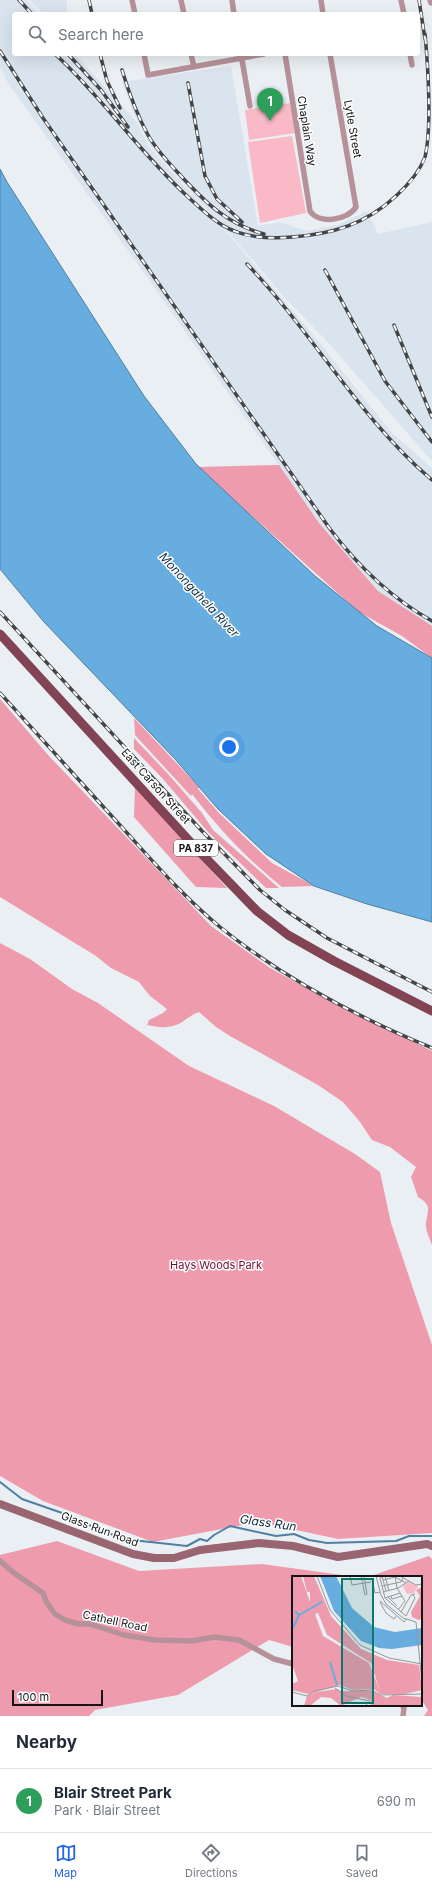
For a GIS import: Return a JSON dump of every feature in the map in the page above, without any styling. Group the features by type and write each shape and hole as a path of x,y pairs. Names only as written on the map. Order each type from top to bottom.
{"main road":[{"name":"East Carson Street","path":"0,634 222,876 257,911 288,935 334,961 432,1011"},
{"name":"Glass Run Road","path":"0,1504 133,1554 154,1558 174,1558 200,1550 259,1543 293,1546 338,1557 427,1544 432,1546"}],"street":[{"path":"132,0 135,12"},
{"path":"181,0 184,12"},
{"path":"232,0 234,12"},
{"path":"321,0 323,12"},
{"path":"401,0 404,12"},
{"path":"144,56 148,74 194,67 241,56 250,106"},
{"path":"191,56 194,67"},
{"name":"Chaplain Way","path":"285,56 310,211 313,216 323,220 346,215 356,207"},
{"name":"Lytle Street","path":"330,56 356,207"},
{"path":"410,56 412,66"},
{"name":"Cathell Road","path":"0,1561 14,1573 43,1593 47,1603 55,1614 65,1620 78,1624 90,1624 124,1635 155,1640 192,1641 214,1637 239,1640 274,1658 292,1664"},
{"path":"402,1716 404,1708 403,1706"}],"shaded area":[{"path":"0,0 27,0 37,12 12,12 12,56 77,56 136,121 149,147 230,236 323,347 392,433 432,468 432,628 378,591 319,523 149,280 8,83 0,67"},
{"path":"29,0 67,0 67,12 42,12"},
{"path":"231,66 258,226 279,222 307,231 338,225 367,211 378,234 432,222 432,461 324,338 283,296 253,260 151,147 133,112 122,82"},
{"path":"290,103 295,133 249,140 245,110"},
{"path":"292,136 306,213 260,223 248,142"}],"green space":[{"path":"279,465 319,523 378,591 432,626 432,658 402,636 359,612 197,467"},
{"path":"0,699 49,756 211,926 270,968 334,1003 432,1051 432,1245 426,1226 428,1208 425,1202 418,1197 411,1177 416,1167 390,1147 372,1140 360,1122 343,1102 318,1085 230,1036 216,1027 199,1012 181,1023 172,1026 157,1027 147,1025 149,1020 163,1013 167,1009 150,996 139,982 111,968 96,956 0,897"},
{"path":"134,718 199,787 198,789 219,813 272,863 314,886 282,887 257,866 234,844 192,794 191,796 135,735"},
{"path":"134,738 202,813 213,830 279,888 266,888 208,832 163,779 134,749"},
{"path":"135,788 227,888 196,887 134,817"},
{"name":"Hays Woods Park","path":"0,943 30,959 72,989 98,1003 189,1066 274,1106 355,1154 380,1172 391,1223 432,1345 432,1533 338,1539 259,1522 153,1542 43,1501 0,1476"},
{"path":"57,1541 139,1571 262,1564 349,1576 292,1576 292,1647 269,1640 178,1695 95,1710 89,1716 0,1716 0,1555"},
{"path":"429,1556 432,1559 432,1716 424,1716 428,1710 422,1701 422,1576 371,1576"}],"water":[{"name":"Monongahela River","path":"0,169 144,396 196,464 315,576 377,626 432,658 432,922 367,904 314,886 266,854 218,809 175,759 44,622 0,569"}],"waterway":[{"name":"Glass Run","path":"0,1482 22,1499 65,1514 107,1533 132,1540 187,1546 200,1539 207,1541 214,1535 230,1526 276,1536 294,1534 309,1540 327,1543 396,1541 409,1536 432,1536"}],"railway":[{"path":"19,0 30,12"},
{"path":"89,0 92,12"},
{"path":"419,0 425,39"},
{"path":"57,56 89,89 170,179 208,215 222,225 238,233 256,237 283,238 307,236 348,226 373,214 385,206 405,188 413,178 423,163 427,145 429,114 425,34"},
{"path":"0,51 43,118 330,529 352,556 389,592 432,621"},
{"path":"70,56 101,90 128,127"},
{"path":"101,56 107,81 120,108"},
{"path":"122,70 140,120 163,157 208,204 239,225 264,234"},
{"path":"188,83 205,176 217,199 242,222"},
{"path":"247,264 271,290 359,403 382,430 406,456 432,480"},
{"path":"325,270 385,381 432,442"},
{"path":"394,325 432,417"},
{"path":"0,612 202,831 260,890 285,910 327,938 432,992"},
{"path":"0,693 161,870 195,905 220,927 244,946 295,980 349,1010 432,1048"}],"place":[{"name":"Blair Street Park","path":"270,121"}]}
